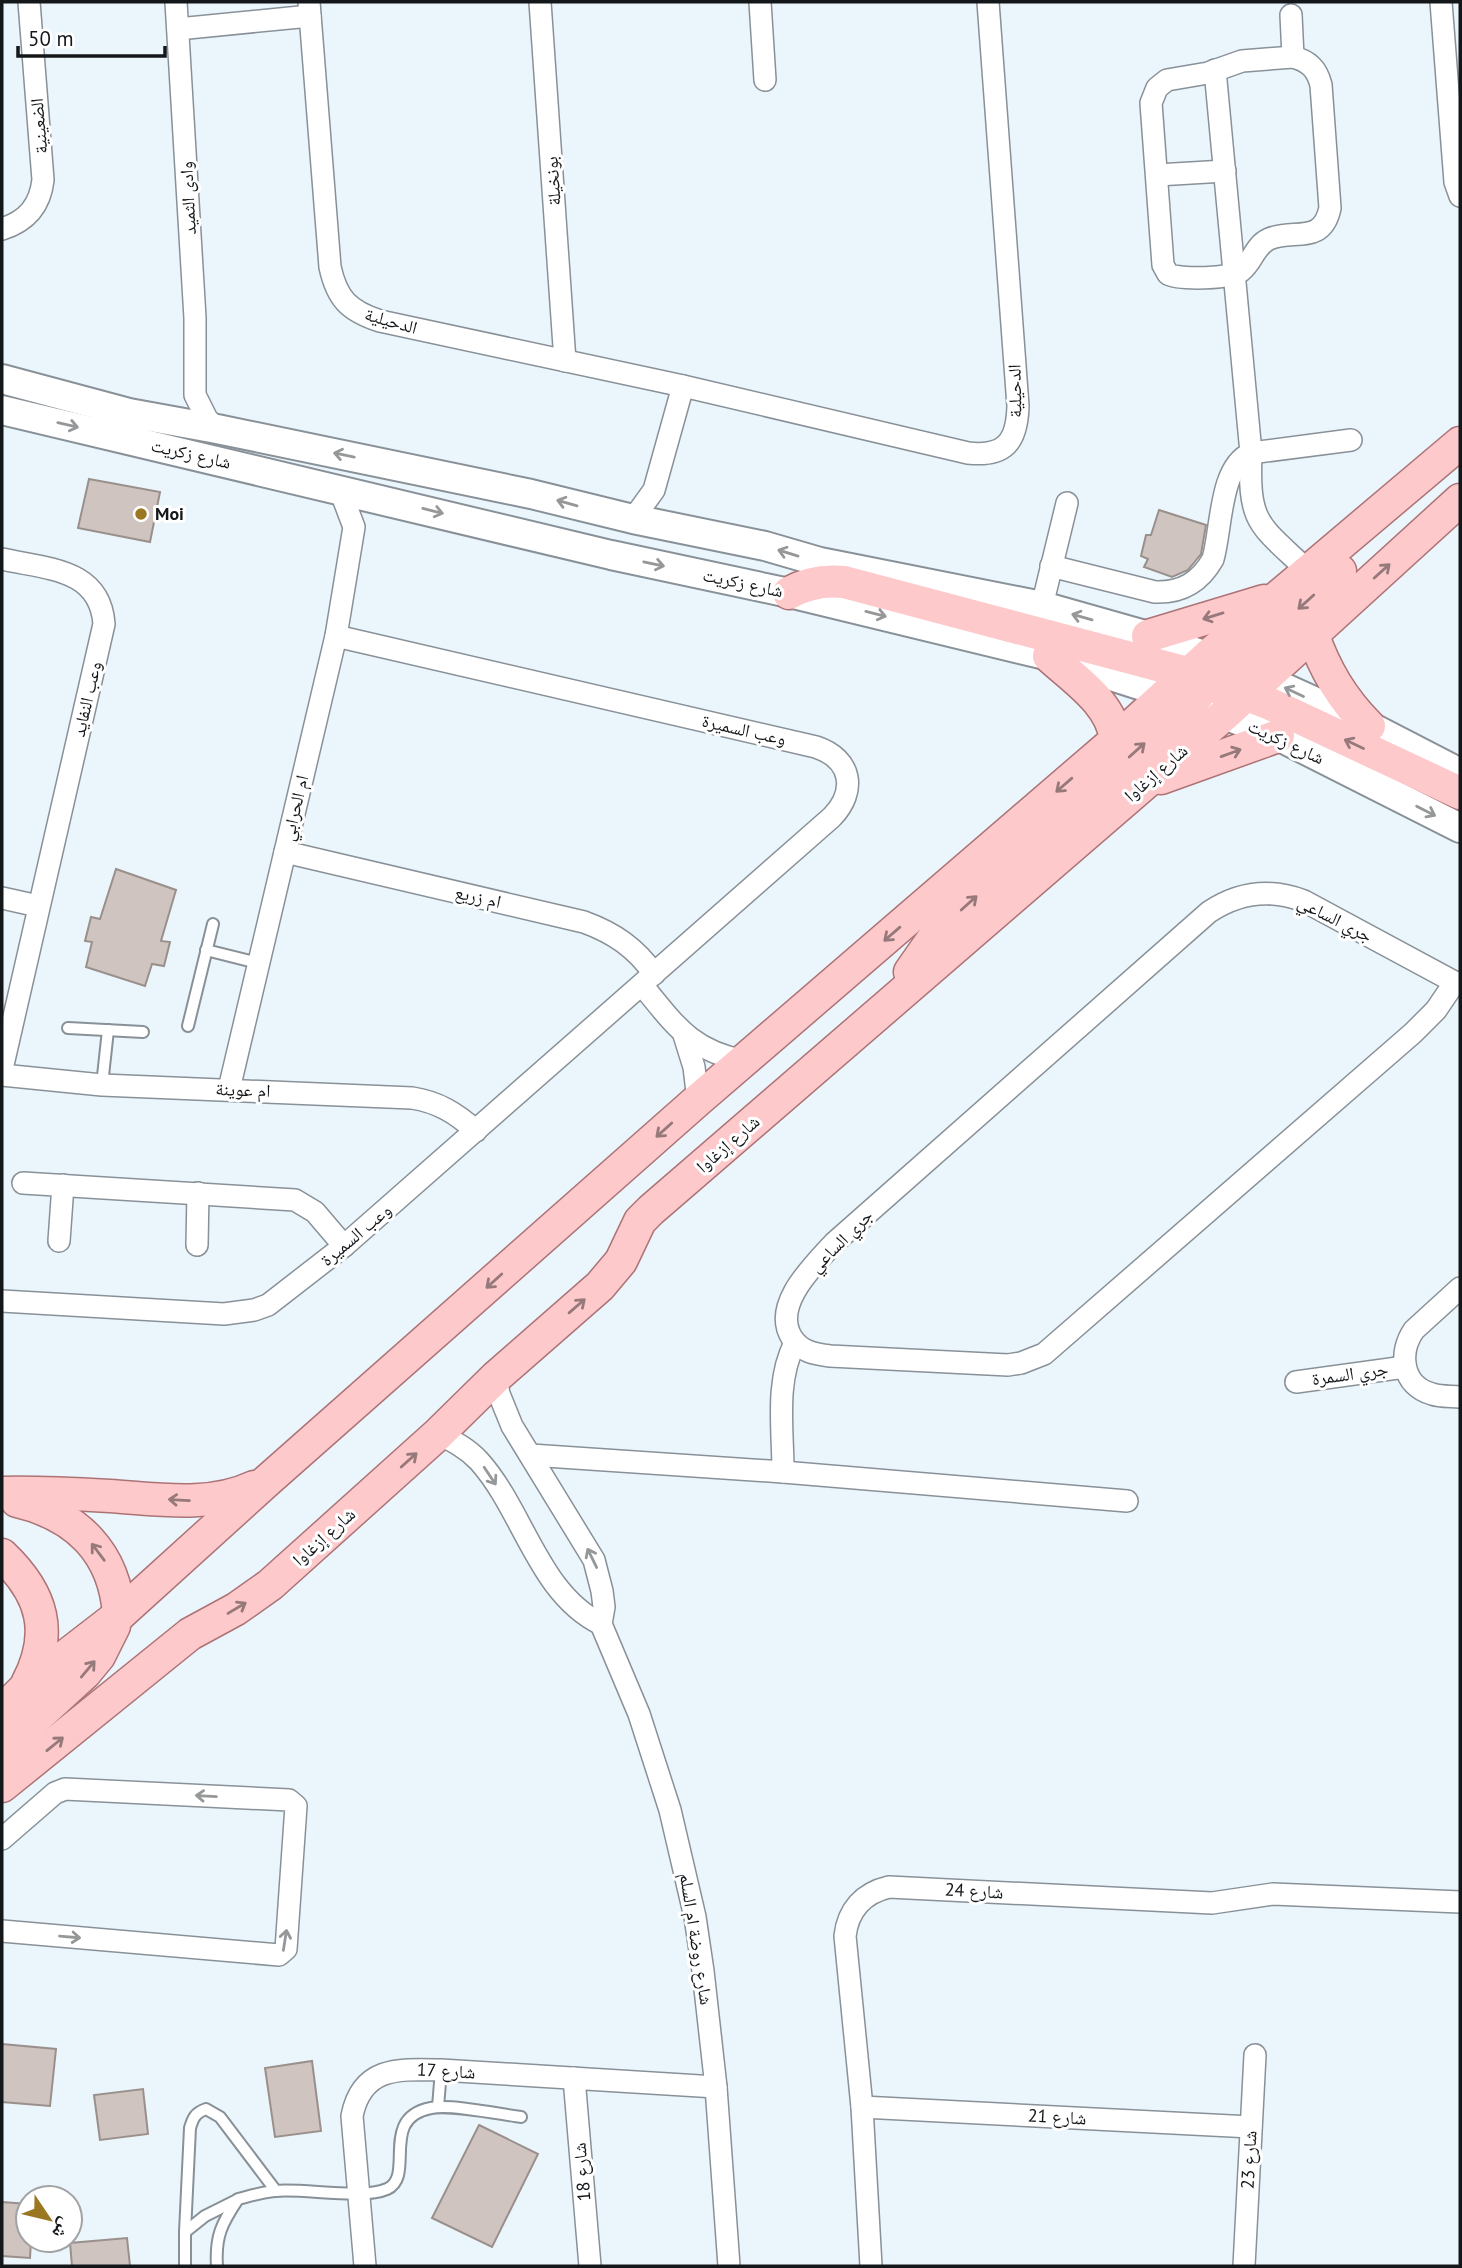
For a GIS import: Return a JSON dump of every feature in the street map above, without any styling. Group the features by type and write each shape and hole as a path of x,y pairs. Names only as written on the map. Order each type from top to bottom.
{"main road":[{"name":"شارع زكريت","path":"2,379 101,407 531,494 646,522 765,546 820,562 1042,606 1148,636 1215,684 1278,736 1460,828"},
{"name":"شارع زكريت","path":"2,410 1049,656 1215,684 1368,726 1460,773"},
{"name":"شارع إزغاوا","path":"2,1786 190,1634 236,1609 270,1585 612,1274 629,1247 640,1221 1143,784 1278,596 1460,443"},
{"path":"900,995 919,956 940,929 1371,542 1390,513 1397,496"},
{"name":"شارع إزغاوا","path":"2,1711 27,1686 120,1615 268,1480 698,1100 1115,740 1312,633 1460,500"},
{"path":"789,593 810,584 844,582 1215,684 1460,793"},
{"path":"1148,636 1278,596"},
{"path":"1312,633 1334,684 1368,726"},
{"path":"1049,656 1103,706 1113,724 1115,740"},
{"path":"1143,784 1278,736"},
{"path":"2,1495 47,1492 190,1500 246,1491 268,1480"},
{"path":"2,1495 54,1513 75,1526 92,1543 106,1562 112,1577 120,1615 99,1656 85,1673 2,1749"},
{"path":"2,1555 17,1569 31,1591 44,1628 42,1648 27,1686"}],"street":[{"name":"الضعينية","path":"2,229 26,218 36,206 43,180 29,2"},
{"name":"وادى الثميد","path":"176,2 195,318 195,395"},
{"name":"بونخيلة","path":"540,2 565,361"},
{"path":"760,2 765,80"},
{"name":"الدحيلية","path":"178,29 309,9 330,267 334,287 354,310 380,321 985,455 998,452 1010,440 1017,423 1018,406 988,2"},
{"path":"1441,2 1455,182 1460,196"},
{"path":"1290,15 1293,57"},
{"path":"1293,57 1302,59 1315,69 1321,85 1330,208 1322,226 1315,231 1278,237 1261,244 1245,268 1236,276 1179,278 1165,270 1151,103 1157,88 1167,80 1215,70 1242,61 1293,57"},
{"path":"1215,70 1251,453 1250,496 1257,518 1270,536 1308,571"},
{"path":"1157,175 1225,171"},
{"path":"646,522 683,386"},
{"path":"173,422 195,395 207,419 217,429"},
{"path":"1051,566 1156,592 1167,593 1188,586 1207,570 1213,559 1229,476 1240,459 1251,453 1351,440"},
{"name":"ام الحرابي","path":"229,1089 336,636 354,527 349,507 340,490"},
{"path":"354,527 367,511 384,499"},
{"path":"1042,606 1067,503"},
{"name":"وعب النفايد","path":"2,559 80,579 94,592 103,613 102,635 2,1072"},
{"name":"وعب السميرة","path":"2,1301 239,1313 268,1305 344,1245 840,809 848,788 847,776 836,757 827,750 336,636"},
{"name":"ام زريع","path":"285,852 584,922 618,937 639,954 648,979"},
{"name":"جري الساعي","path":"1262,892 1291,896 1458,984 1413,1033 1044,1354 1021,1363 996,1365 819,1355 810,1353 795,1343 787,1327 789,1303 810,1271 834,1243 1221,904 1234,898 1262,892"},
{"path":"2,898 38,906"},
{"path":"648,979 684,1035 694,1067 698,1100"},
{"path":"684,1035 707,1049 745,1060"},
{"name":"ام عوينة","path":"2,1072 102,1085 425,1100 447,1108 475,1131"},
{"path":"23,1183 295,1200 315,1212 344,1245"},
{"path":"59,1241 63,1185"},
{"path":"197,1245 198,1193"},
{"name":"جري السمرة","path":"1460,1288 1414,1330 1405,1348 1408,1376 1422,1390 1440,1396 1460,1397"},
{"path":"783,1472 783,1382 795,1343"},
{"name":"جري السمرة","path":"1296,1382 1405,1367"},
{"name":"شارع روضة ام السلم","path":"496,1377 508,1419 594,1560 604,1607 601,1625 639,1714 656,1762 684,1863 704,1971 716,2087 729,2266"},
{"path":"438,1434 466,1449 477,1459 496,1484 563,1595 584,1616 601,1625"},
{"path":"531,1455 783,1472 1127,1502"},
{"path":"2,1839 55,1793 65,1789 289,1800 296,1806 286,1948 279,1955 2,1931"},
{"name":"شارع 24","path":"871,2266 862,2107 845,1936 849,1916 862,1900 880,1889 890,1887 1212,1903 1273,1894 1460,1902"},
{"name":"شارع 23","path":"1244,2266 1255,2055"},
{"name":"شارع 17","path":"365,2266 352,2128 354,2105 359,2094 375,2077 397,2069 441,2070 716,2087"},
{"name":"شارع 18","path":"574,2078 590,2266"},
{"name":"شارع 21","path":"862,2107 1251,2127"}],"lane":[{"path":"188,1026 212,924"},
{"path":"206,950 258,963"},
{"path":"68,1028 143,1032"},
{"path":"102,1085 107,1030"},
{"path":"438,2107 441,2070"},
{"path":"186,2232 205,2216 238,2199 276,2191 358,2192 380,2191 392,2186 398,2175 401,2131 406,2123 421,2111 438,2107 521,2116"},
{"path":"185,2266 190,2128 198,2112 206,2109 220,2117 276,2191"},
{"path":"217,2266 217,2237 238,2199"}],"building":[{"path":"89,479 160,492 150,542 78,528"},
{"path":"1159,510 1206,525 1201,554 1188,570 1172,577 1144,567 1148,559 1141,556 1146,535 1151,535"},
{"path":"116,869 176,890 161,941 170,942 164,966 152,964 145,986 86,967 92,942 85,941 91,917 100,919"},
{"path":"2,2044 56,2049 50,2106 2,2102"},
{"path":"312,2061 321,2131 275,2137 265,2068"},
{"path":"143,2089 148,2134 100,2140 94,2095"},
{"path":"479,2125 538,2154 492,2247 432,2218"},
{"path":"2,2202 14,2203 14,2254 30,2254 30,2258 2,2256"},
{"path":"127,2238 130,2266 72,2266 71,2254 84,2254 84,2242"}],"place":[{"name":"Moi","path":"141,514"}]}
